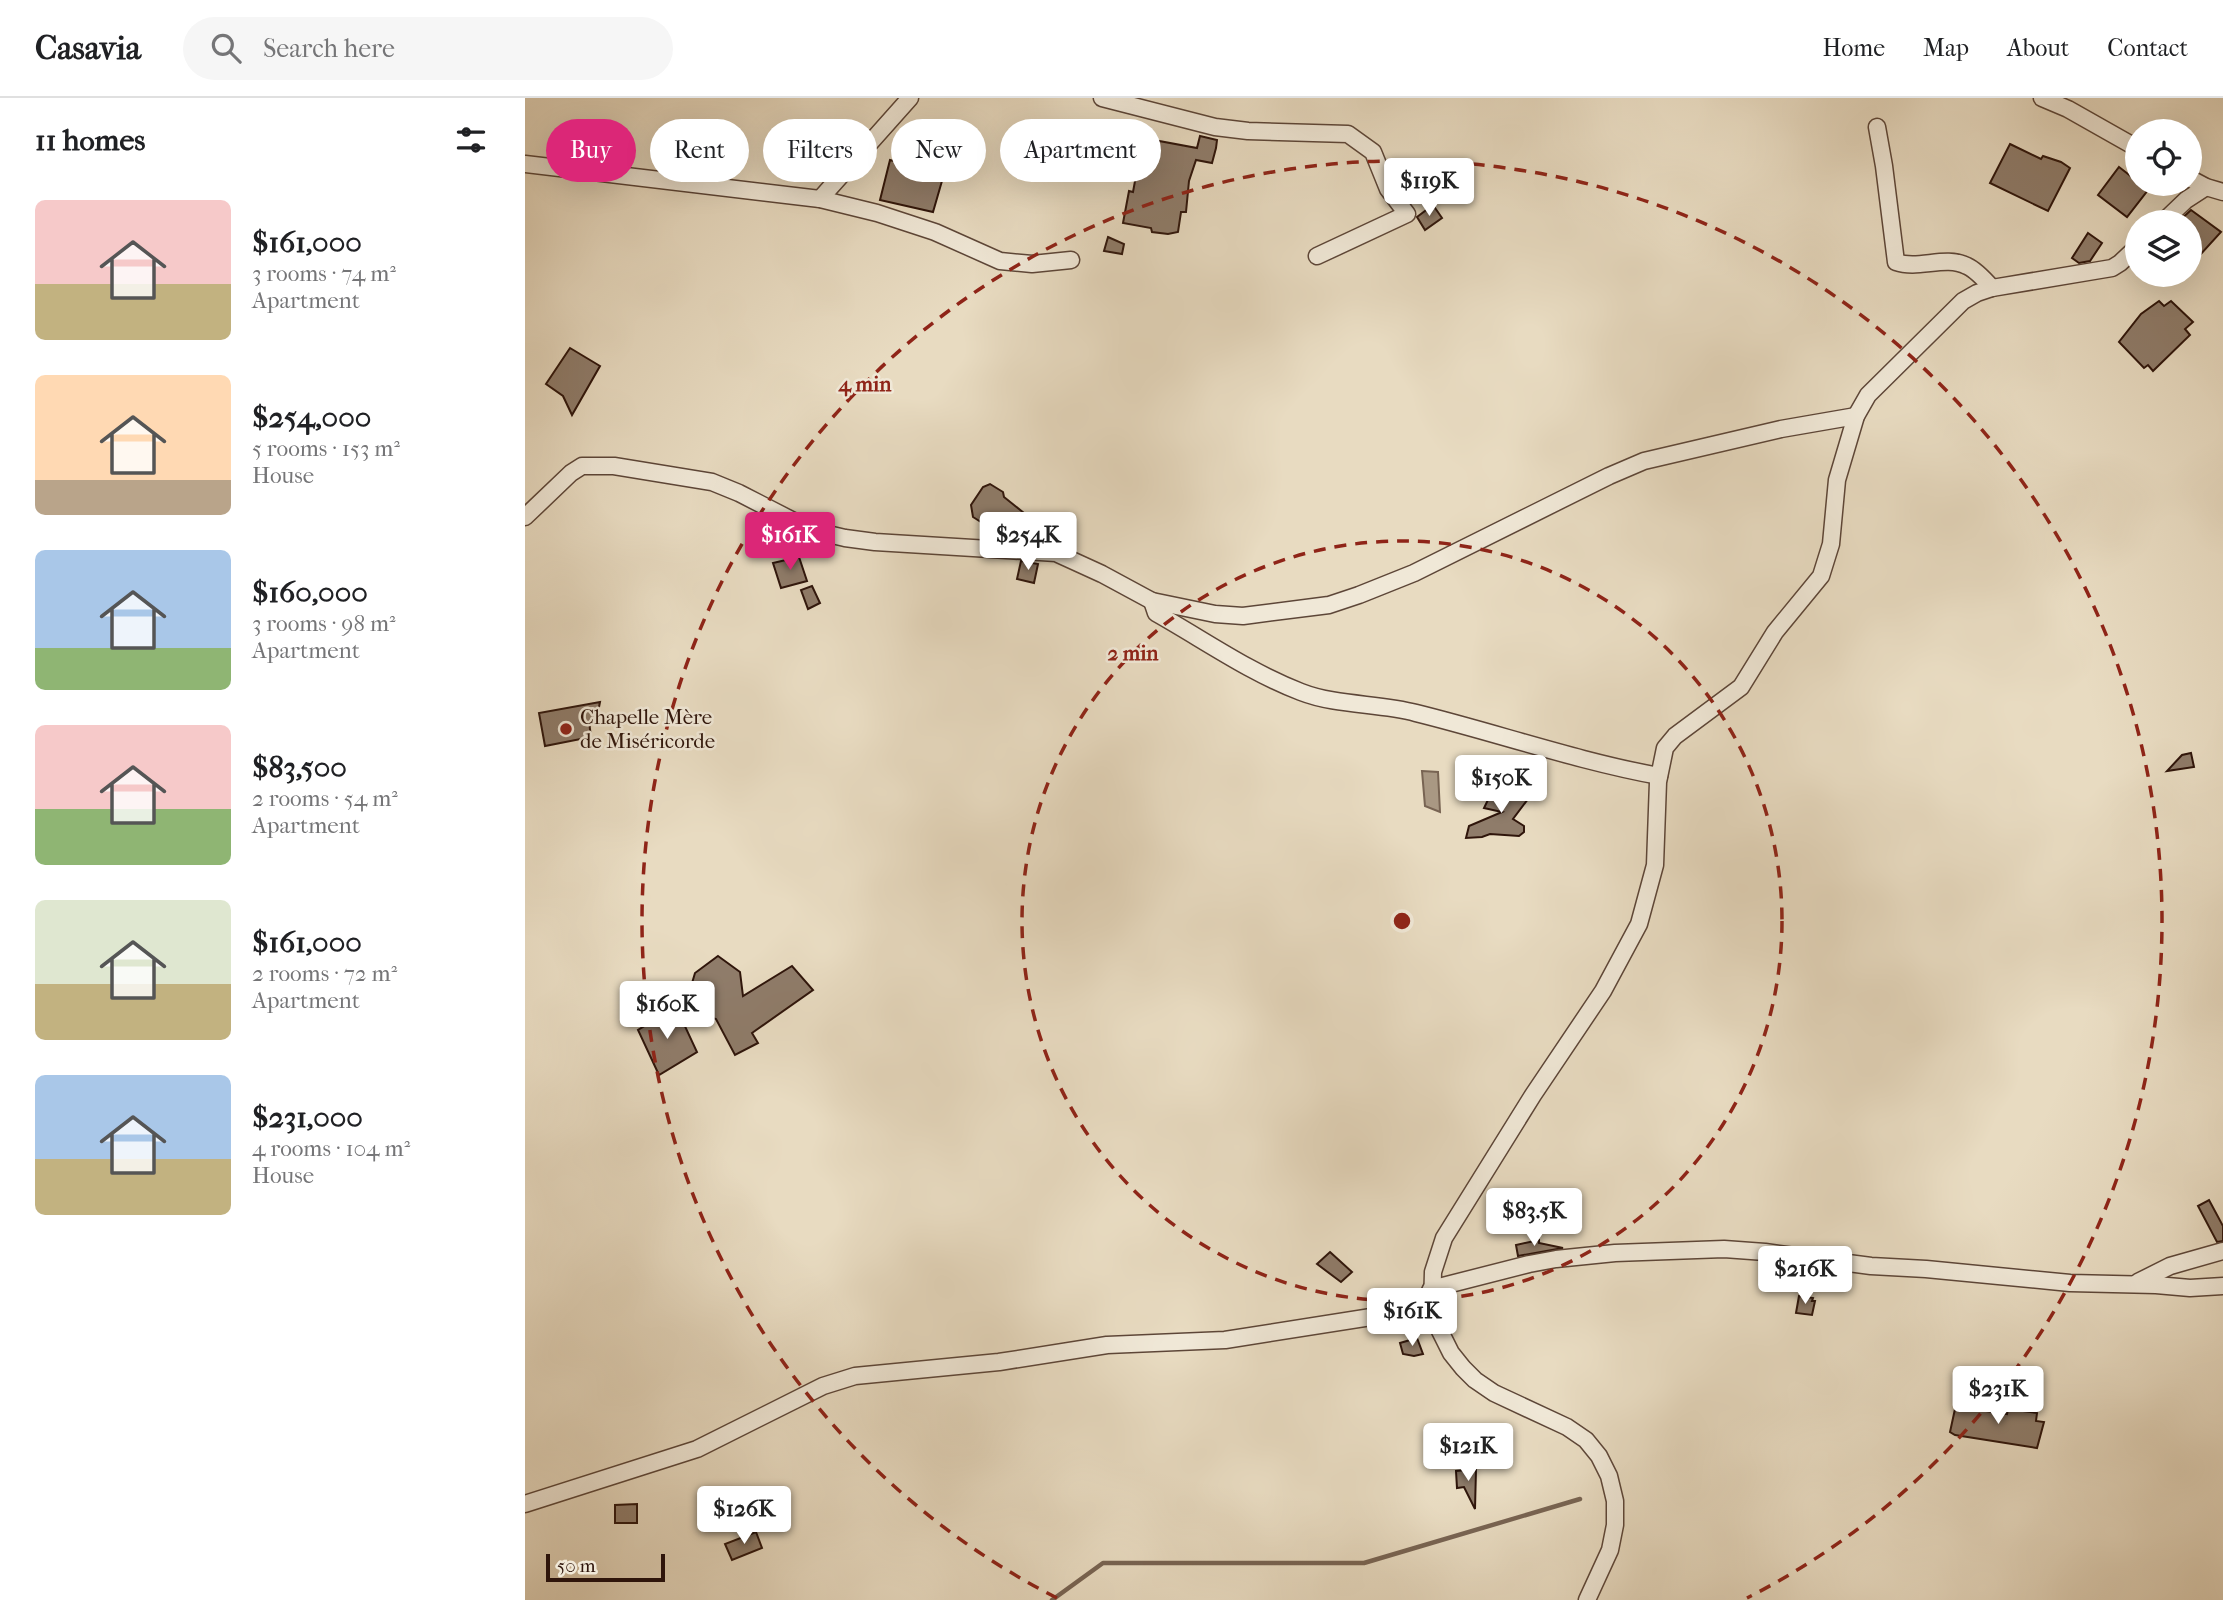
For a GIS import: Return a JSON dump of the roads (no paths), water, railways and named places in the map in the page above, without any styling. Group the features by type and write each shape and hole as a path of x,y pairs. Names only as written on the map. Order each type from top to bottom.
{"street":[{"path":"820,199 910,98"},
{"path":"1102,98 1215,127 1261,132 1347,134 1373,152 1388,189 1407,214 1317,256"},
{"path":"2042,98 2068,109 2125,141"},
{"path":"1877,127 1896,262 1906,265 1948,261 1967,265 1992,288"},
{"path":"525,164 820,199 877,213 935,232 1000,261 1032,264 1071,260"},
{"path":"2202,185 2223,191"},
{"path":"2176,210 2206,187"},
{"path":"1587,1600 1610,1550 1615,1525 1615,1501 1609,1476 1599,1456 1586,1440 1567,1427 1475,1380 1451,1353 1437,1325 1431,1289 1433,1272 1444,1238 1526,1105 1603,991 1639,924 1655,865 1659,776 1665,748 1706,712 1741,687 1775,632 1821,576 1831,544 1837,480 1856,416 1868,395 1963,301 1977,293 1992,288 2112,268 2125,259"},
{"path":"525,517 571,473 582,466 614,466 712,482 739,492 811,530 845,538 1056,553 1151,601 1215,614 1243,616 1329,605 1414,573 1609,475 1644,461 1781,429 1856,416"},
{"path":"1151,601 1156,613 1235,661 1301,692 1322,698 1413,712 1659,776"},
{"path":"1431,1289 1556,1259 1615,1253 1724,1249 1871,1266 2070,1283 2190,1288 2223,1286"},
{"path":"2132,1284 2170,1266 2223,1251"},
{"path":"525,1504 697,1449 823,1386 855,1376 999,1362 1107,1345 1225,1340 1384,1317 1422,1309 1431,1289"}],"waterway":[{"path":"1052,1600 1103,1563 1364,1563 1580,1499"}],"place":[{"name":"Chapelle Mère de Miséricorde","path":"566,729"}]}
